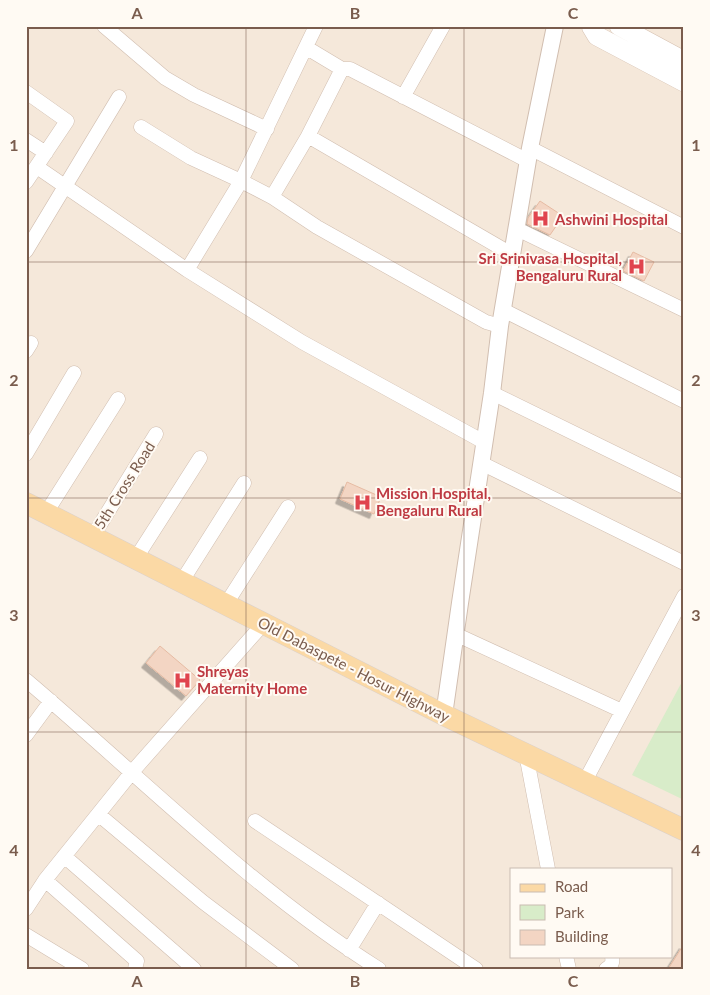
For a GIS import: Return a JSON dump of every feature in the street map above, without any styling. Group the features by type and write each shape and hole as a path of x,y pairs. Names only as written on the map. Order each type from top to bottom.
{"main road":[{"path":"592,26 597,36 684,82"},
{"path":"619,26 684,61"},
{"name":"Old Dabaspete - Hosur Highway","path":"26,503 444,715 684,830"}],"street":[{"path":"104,26 165,78 194,95 267,129"},
{"path":"187,270 241,181 316,26"},
{"path":"403,97 443,26"},
{"path":"444,715 492,393 501,318 529,155 555,26"},
{"path":"307,48 342,69 350,69 403,97 684,227"},
{"path":"272,197 308,136 342,69"},
{"path":"26,92 67,120 26,182"},
{"path":"26,251 118,97"},
{"path":"141,127 191,158 272,197 318,227 477,318 486,322 501,318 684,401"},
{"path":"308,136 513,255"},
{"path":"26,140 46,153"},
{"path":"37,167 187,270 302,342 484,442"},
{"path":"517,229 684,310"},
{"path":"26,454 74,373"},
{"path":"492,393 684,487"},
{"path":"46,513 118,399"},
{"name":"5th Cross Road","path":"93,536 156,434"},
{"path":"136,558 200,458"},
{"path":"481,462 684,563"},
{"path":"182,581 244,484"},
{"path":"226,604 288,507"},
{"path":"585,781 684,596"},
{"path":"26,910 45,880 132,772 264,623"},
{"path":"456,634 622,711"},
{"path":"26,680 264,888 349,950 379,969"},
{"path":"26,735 51,701"},
{"path":"526,754 548,868"},
{"path":"98,814 203,902 292,969"},
{"path":"254,821 476,969"},
{"path":"64,856 194,969"},
{"path":"45,880 138,961 135,969"},
{"path":"349,950 378,904"},
{"path":"26,935 82,969"},
{"path":"606,969 610,966 612,958"}],"shaded area":[{"path":"26,26 684,26 684,969 26,969"}],"green space":[{"path":"684,678 684,800 632,775"}],"building":[{"path":"540,201 563,216 550,235 527,224 528,218"},
{"path":"633,252 654,262 644,281 623,271"},
{"path":"347,482 381,497 374,514 340,499"},
{"path":"160,646 200,680 186,696 146,663"},
{"path":"684,944 684,969 668,969"}],"place":[{"name":"Ashwini Hospital","path":"541,219"},
{"name":"Sri Srinivasa Hospital, Bengaluru Rural","path":"636,267"},
{"name":"Mission Hospital, Bengaluru Rural","path":"362,502"},
{"name":"Shreyas Maternity Home","path":"183,680"}]}
